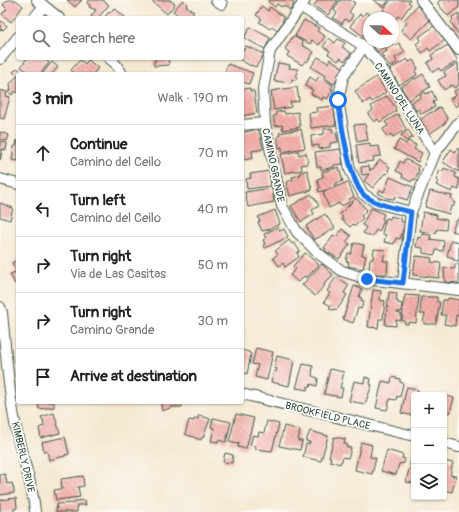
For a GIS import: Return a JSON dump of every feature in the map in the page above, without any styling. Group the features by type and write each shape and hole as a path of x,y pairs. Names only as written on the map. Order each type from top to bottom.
{"street":[{"path":"421,0 459,50"},
{"path":"35,16 40,3 56,16"},
{"name":"CAMINO DEL LUNA","path":"303,3 363,45"},
{"name":"CAMINO GRANDE","path":"303,3 270,51 263,89 265,123 282,206 298,232 319,254 342,271 367,279 459,290"},
{"path":"0,59 16,39"},
{"path":"363,47 343,77 338,100 350,170 363,194 377,203 411,212"},
{"name":"CAMINO DEL LUNA","path":"366,48 377,61 435,153"},
{"path":"112,60 120,72"},
{"path":"403,283 411,212 435,153 459,122"},
{"path":"244,126 265,123"},
{"path":"0,179 16,183"},
{"name":"KIMBERLY DRIVE","path":"0,306 9,384 18,437 34,495 35,512"},
{"name":"BROOKFIELD PLACE","path":"244,394 411,435"},
{"path":"447,444 459,447"}],"building":[{"path":"7,0 16,0 23,6 11,22 2,14 7,9 3,5"},
{"path":"67,0 82,0 75,7"},
{"path":"89,0 103,0 109,5 100,16 91,16 96,10 89,7 90,5 87,3"},
{"path":"154,0 170,0 175,4 167,14 153,2"},
{"path":"183,0 187,4 186,6 194,12 192,14 195,16 179,16 173,11"},
{"path":"269,0 290,0 294,3 290,10 283,5 282,7 277,4 275,7 268,2"},
{"path":"318,0 338,0 328,15 314,6"},
{"path":"340,0 350,0 355,3 349,12 353,15 349,22 345,19 342,24 333,18 337,13 334,10"},
{"path":"373,0 389,0 384,7"},
{"path":"391,0 410,0 408,2 411,4 401,18 399,17 399,12 386,12 383,10"},
{"path":"440,0 459,0 459,7 448,16 438,4"},
{"path":"262,6 268,11 270,7 284,17 283,22 277,30 272,26 270,29 259,22 262,19 256,15"},
{"path":"417,6 422,9 431,19 411,39 401,30 407,23 404,20"},
{"path":"114,8 124,16 106,16 109,12 110,13"},
{"path":"459,13 459,35 451,22 453,20 452,17"},
{"path":"360,14 363,16 363,36 350,26"},
{"path":"0,20 7,26 0,31"},
{"path":"304,20 319,28 317,31 325,36 319,45 312,40 310,44 295,36"},
{"path":"435,25 445,40 430,51 428,48 422,53 416,44 421,40 419,37"},
{"path":"250,27 270,38 265,49 244,38"},
{"path":"293,36 303,42 302,45 314,52 307,62 305,61 302,65 287,56 289,52 285,49"},
{"path":"329,38 335,43 338,39 345,43 342,47 351,53 345,61 340,58 338,61 328,54 330,51 323,47"},
{"path":"399,43 405,52 395,58 397,62 390,67 381,54 387,51 385,48 399,48"},
{"path":"448,45 458,61 441,71 439,68 433,72 427,63 433,59 431,55"},
{"path":"246,46 264,54 256,67 240,60 244,60 244,50"},
{"path":"375,48 383,48 378,52"},
{"path":"318,57 328,63 330,59 344,68 334,84 311,67"},
{"path":"407,59 409,62 413,60 418,69 415,71 417,75 399,85 390,69"},
{"path":"26,60 45,60 49,63 42,72 27,72 21,67"},
{"path":"80,60 85,64 88,60 98,68 95,72 73,72 71,70"},
{"path":"168,60 169,65 154,66 154,61"},
{"path":"52,62 58,67 54,72 44,72"},
{"path":"278,63 290,65 289,68 298,69 296,80 292,79 291,83 274,81"},
{"path":"458,63 459,85 454,88 452,85 444,90 438,80 446,76 444,72"},
{"path":"228,64 253,73 249,84 244,83 244,72 225,72"},
{"path":"17,68 22,72 16,72 16,75 13,72"},
{"path":"423,74 430,87 409,100 401,87"},
{"path":"319,76 333,85 331,89 333,90 327,99 323,97 322,100 311,94 313,90 305,86 310,77 316,81"},
{"path":"16,77 16,92 15,91 12,95 8,92 11,90 10,84"},
{"path":"376,77 386,92 372,102 370,99 363,104 355,91"},
{"path":"297,87 299,101 290,102 291,107 274,110 271,91"},
{"path":"250,88 250,91 254,91 257,113 244,116 244,89"},
{"path":"459,88 459,105 456,107 450,99 456,95 454,91"},
{"path":"0,90 7,92 6,96 10,97 4,119 0,118"},
{"path":"432,91 436,100 433,102 435,107 421,114 419,109 416,111 412,102 421,97 420,95 425,92 426,94"},
{"path":"387,96 396,108 396,111 380,122 378,119 374,122 368,114 373,110 371,106"},
{"path":"334,106 336,125 311,128 309,113 317,112 316,108"},
{"path":"440,107 448,119 444,124 429,134 420,120"},
{"path":"284,111 285,114 298,112 300,127 283,130 282,125 275,126 273,116 276,116 276,112"},
{"path":"398,114 406,129 393,137 391,134 387,137 383,129 388,126 385,122"},
{"path":"365,124 368,140 357,142 354,125"},
{"path":"332,128 333,133 336,132 338,142 330,143 330,147 319,149 319,145 312,146 311,136 324,134 324,129"},
{"path":"257,129 259,131 263,149 252,151 253,158 245,160 244,156 244,132"},
{"path":"301,129 305,148 282,152 282,147 279,148 278,142 278,136 280,136 279,133"},
{"path":"408,130 413,137 406,141 401,135"},
{"path":"0,132 9,135 7,141 0,139"},
{"path":"399,140 406,144 408,141 416,145 414,149 422,153 418,162 394,149"},
{"path":"0,141 7,143 6,150 3,149 0,160"},
{"path":"370,143 370,147 379,146 381,156 373,157 374,161 359,163 356,145"},
{"path":"14,146 16,146 16,161 12,160"},
{"path":"458,148 459,172 443,162 451,149 455,152"},
{"path":"341,149 343,164 334,165 334,167 321,170 321,167 317,167 315,152"},
{"path":"298,151 299,155 306,153 308,164 301,165 302,170 285,173 281,154"},
{"path":"405,159 419,166 415,180 413,179 411,182 402,177 403,174 396,171 400,161 403,163"},
{"path":"380,160 390,167 388,170 389,171 387,174 385,173 373,188 364,181 369,174 362,175 361,167 369,166 370,171"},
{"path":"339,167 343,181 334,184 335,187 319,192 318,189 320,188 317,179 323,177 322,172"},
{"path":"444,168 456,173 455,177 459,179 459,190 454,188 452,192 436,185 438,181 436,180 440,170 443,172"},
{"path":"307,170 312,190 290,196 286,182 293,180 292,177 300,175 299,173"},
{"path":"269,171 271,186 247,189 246,179 251,178 250,174"},
{"path":"390,177 413,187 407,200 395,196 394,199 387,198 378,193 380,190 384,192"},
{"path":"348,182 354,197 349,199 350,202 341,206 339,203 329,208 323,192"},
{"path":"272,188 274,202 248,207 245,192"},
{"path":"430,191 452,196 451,199 455,203 453,207 451,206 449,214 425,207"},
{"path":"311,194 319,206 312,210 314,214 301,222 291,206"},
{"path":"356,198 367,210 361,216 363,218 355,226 353,224 350,227 341,219 343,217 340,214"},
{"path":"0,203 13,208 10,220 0,217"},
{"path":"371,208 384,214 382,219 384,220 379,232 376,230 372,237 363,233 366,227 362,225"},
{"path":"275,210 280,224 271,229 262,231 258,222 260,221 258,217"},
{"path":"423,212 437,215 436,218 447,220 446,230 437,229 436,233 420,231"},
{"path":"325,214 335,228 314,240 306,226"},
{"path":"391,216 401,219 400,221 405,223 400,239 396,238 394,244 384,242 386,235 382,234 386,218 390,219"},
{"path":"459,217 459,233 452,231"},
{"path":"278,227 280,231 284,229 288,237 265,248 263,245 265,244 263,240 266,238 264,234"},
{"path":"342,229 351,236 346,242 350,244 339,259 325,251 326,249 324,248 334,235 336,237"},
{"path":"422,234 431,235 430,239 444,241 443,251 436,250 435,255 423,253 423,248 416,247 418,237 421,238"},
{"path":"289,240 292,244 294,243 300,251 297,253 299,257 285,267 283,263 279,266 273,258 278,254 275,251"},
{"path":"451,240 459,242 459,261 453,260 454,258 447,256"},
{"path":"354,243 364,245 362,255 366,256 363,269 348,266 349,262 346,261 348,253 351,254"},
{"path":"374,249 385,250 383,261 388,261 387,274 372,274 372,272 369,272 370,259 373,259"},
{"path":"305,253 319,265 306,278 304,276 298,282 290,275 296,269 293,266"},
{"path":"416,256 432,258 431,262 441,263 439,278 413,275"},
{"path":"16,261 16,272 15,266 14,267 12,263"},
{"path":"322,264 333,275 315,296 302,285"},
{"path":"455,264 459,264 459,283 445,282 444,268 455,269"},
{"path":"16,272 15,284 10,274"},
{"path":"336,277 349,285 344,293 347,295 337,310 332,310 329,308 331,306 324,302 330,293 327,291"},
{"path":"354,286 362,289 359,297 364,301 361,309 358,308 353,323 343,319"},
{"path":"373,290 381,291 380,300 385,301 383,319 379,319 378,328 368,327"},
{"path":"389,292 397,293 396,301 402,304 401,312 397,312 401,314 401,321 396,320 396,326 385,325"},
{"path":"405,295 419,296 416,323 409,322 408,324 405,324 405,321 402,321 402,310"},
{"path":"421,297 437,297 437,302 440,302 436,324 424,324 425,314 420,314"},
{"path":"448,298 459,300 459,316 456,315 455,326 444,324 446,315 441,315 443,300 448,300"},
{"path":"256,348 273,352 267,380 255,377 258,365 252,364"},
{"path":"244,351 251,354 247,374 244,373"},
{"path":"277,356 294,360 289,386 271,382 274,371 276,372 277,369 274,368"},
{"path":"303,364 313,366 312,376 318,378 317,386 311,384 310,387 308,386 307,390 296,388"},
{"path":"330,369 344,372 340,388 343,388 341,397 324,394"},
{"path":"365,377 371,379 370,384 372,385 365,404 349,401 354,381 364,383"},
{"path":"392,377 400,379 400,382 403,383 400,397 397,396 396,400 390,399 387,410 376,408 382,381 391,383"},
{"path":"407,387 418,390 418,392 411,392 411,415 401,413"},
{"path":"447,396 454,398 450,413 447,412"},
{"path":"38,404 54,404 54,407 39,409"},
{"path":"161,404 182,404 182,407 173,407 162,411"},
{"path":"54,413 60,433 41,438 39,428 44,426 44,422 41,417"},
{"path":"236,414 254,418 246,449 238,447 239,442 238,444 229,442"},
{"path":"199,415 210,419 201,440 185,434 189,420 194,421 195,418 198,419"},
{"path":"213,418 231,422 226,442 218,440 218,442 211,441 214,428 211,427"},
{"path":"267,421 279,424 272,451 255,449 255,446 250,445 253,435 258,436 259,432 264,433"},
{"path":"284,426 300,430 298,441 302,441 300,450 279,446"},
{"path":"310,431 328,436 321,461 303,457 306,444 309,444 310,442 306,441"},
{"path":"65,437 69,454 49,460 47,451 44,452 42,442"},
{"path":"334,437 345,439 344,444 347,444 346,447 351,448 348,458 343,457 340,464 330,461 331,457 329,457"},
{"path":"361,442 372,445 370,457 376,458 372,474 355,470"},
{"path":"387,450 403,455 402,458 405,459 404,463 399,464 396,475 381,471"},
{"path":"225,453 233,455 232,463 223,462"},
{"path":"447,462 453,463 450,475 456,476 452,492 447,491"},
{"path":"409,469 411,469 411,483 406,482"},
{"path":"5,474 7,484 12,483 14,493 0,495 0,475"},
{"path":"83,476 84,486 78,487 80,497 56,500 54,490 62,489 61,479"},
{"path":"16,498 17,508 14,509 14,512 0,512 0,500"},
{"path":"85,500 86,505 77,505 77,512 56,512 57,504 75,503 75,501"}],"route":[{"path":"338,100 350,170 363,194 377,203 411,212 403,283 367,279"}]}
